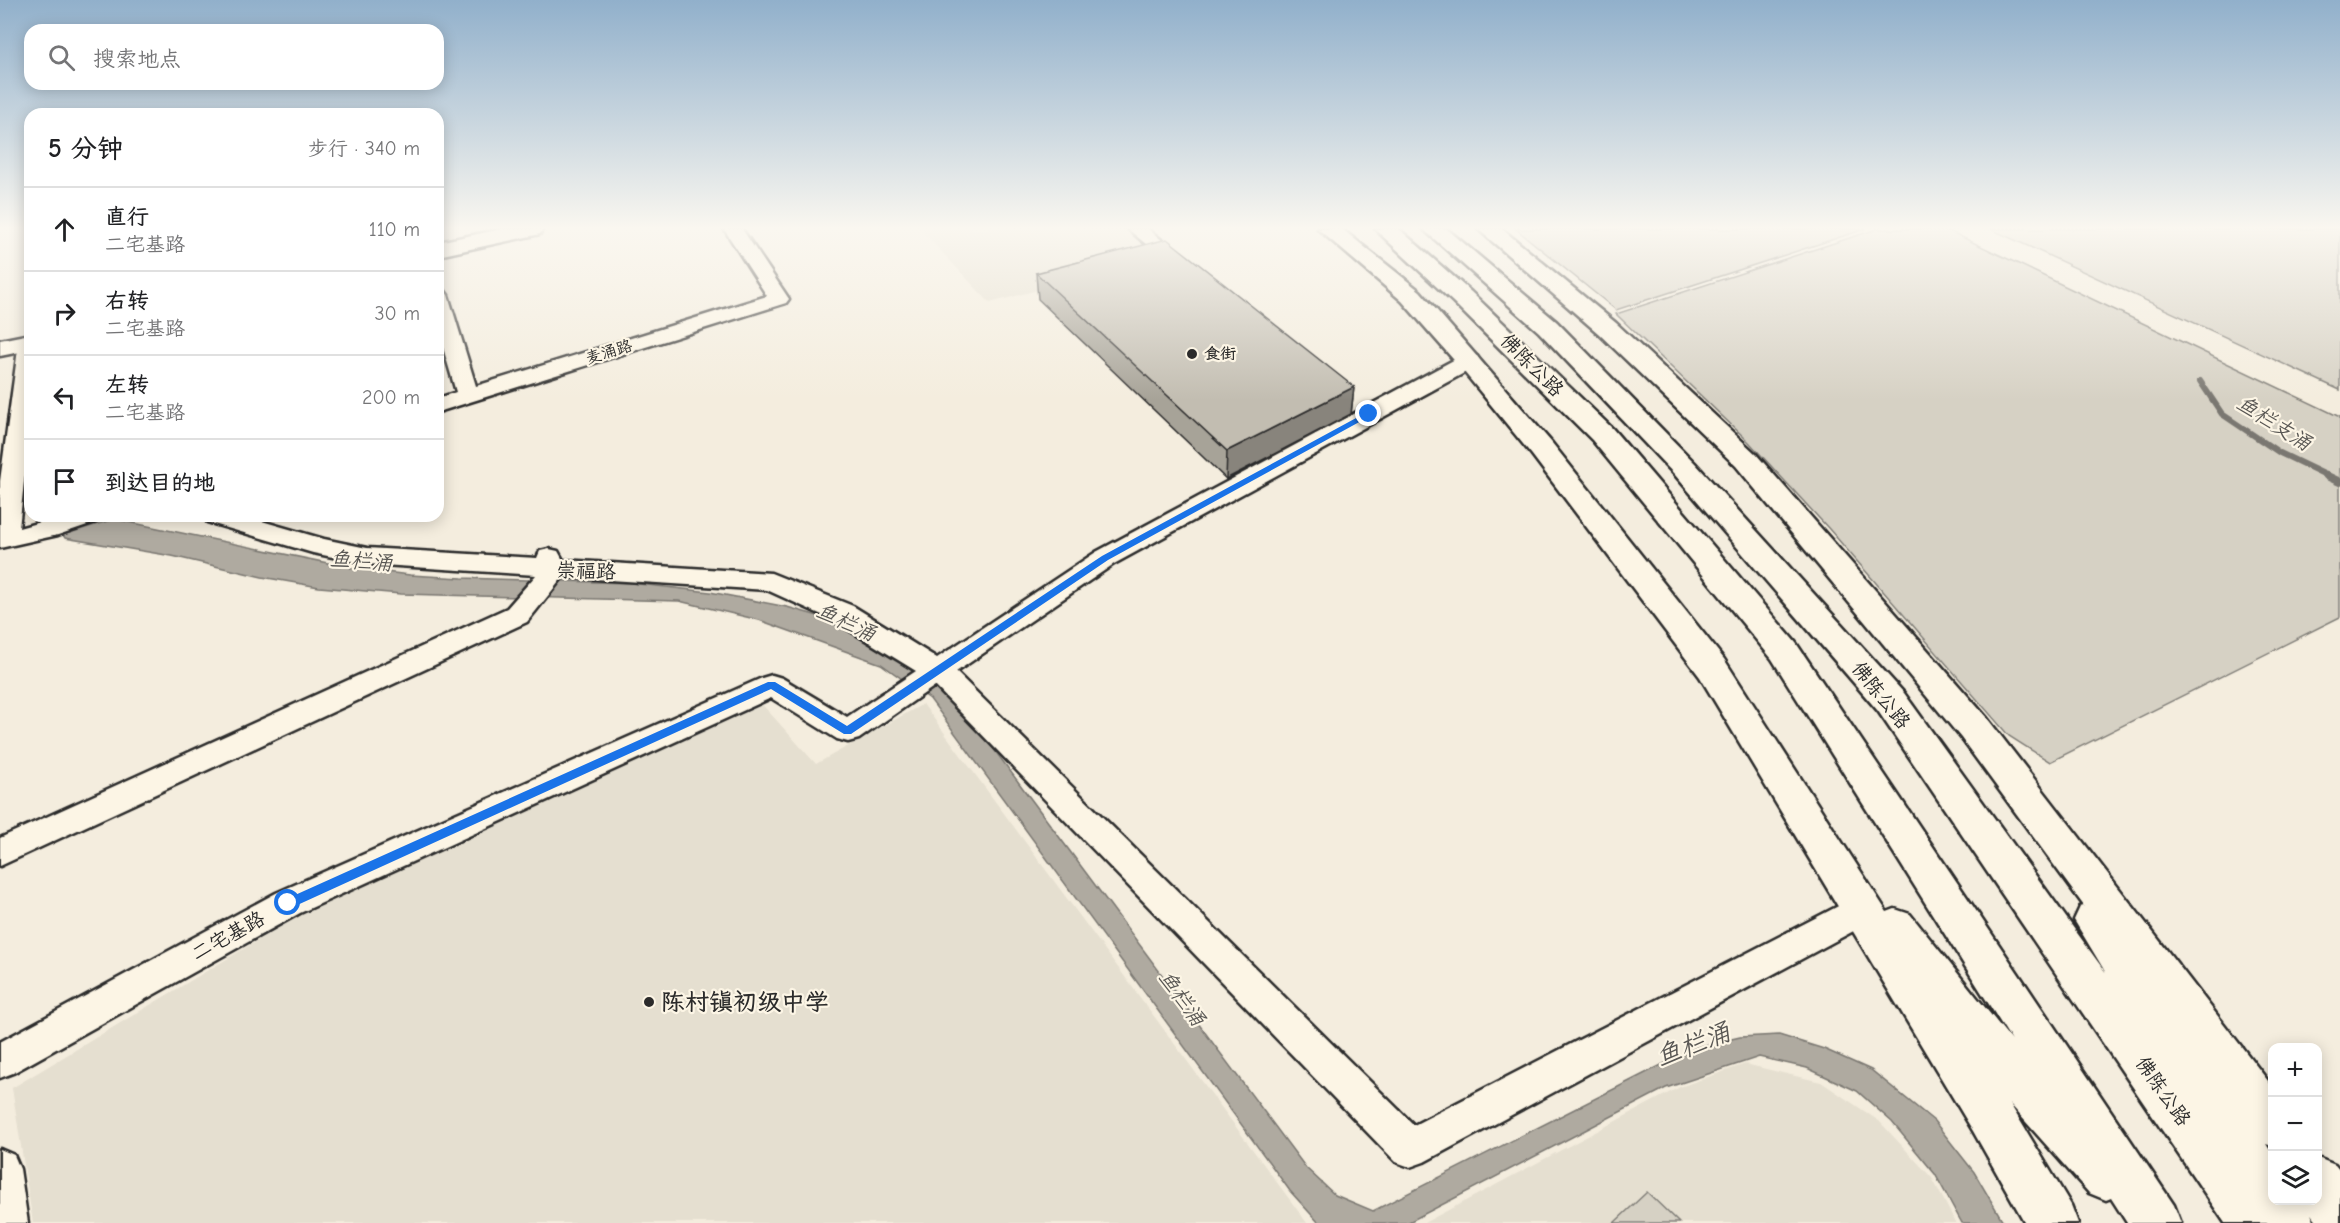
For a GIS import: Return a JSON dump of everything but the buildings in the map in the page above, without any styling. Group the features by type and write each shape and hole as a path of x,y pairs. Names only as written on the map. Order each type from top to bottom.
{"main road":[{"path":"1399,286 1411,296 1469,361 1542,448 1712,668 1990,1115 2053,1223"},
{"name":"佛陈公路","path":"1450,286 1602,435 1784,651 2156,1223"},
{"name":"佛陈公路","path":"1500,286 1548,327 1693,478 1891,702 2255,1223"},
{"path":"1557,286 1607,328 1746,460 1974,728 2268,1118"},
{"path":"0,341 24,339"},
{"path":"0,348 24,341"},
{"path":"1974,728 2268,1190"},
{"path":"1785,786 1981,1039 2149,1223"},
{"path":"2322,1187 2340,1212"},
{"path":"2279,1205 2290,1223"}],"street":[{"name":"麦涌路","path":"444,403 779,299 771,286"},
{"path":"444,315 468,396"},
{"name":"二宅基路","path":"0,1061 288,903 772,685 848,731 1105,558 1360,406 1469,361"},
{"path":"24,382 2,539 49,530 70,522"},
{"name":"崇福路","path":"237,522 322,547 367,556 551,566 771,582 843,613 937,671 1410,1148 1862,910"},
{"path":"0,853 517,615 551,566"},
{"path":"0,1169 8,1223"}],"shaded area":[{"path":"974,286 1052,286 990,303"},
{"path":"1586,286 1690,286 1616,310"},
{"path":"1702,286 2065,286 2340,417 2340,617 2050,762 2009,736 1829,529 1749,442 1616,314"},
{"path":"2115,286 2340,286 2340,390"},
{"path":"104,522 129,522 352,568 462,578 630,583 710,592 787,607 839,622 908,659 972,720 1306,1168 1335,1195 1373,1211 1697,1047 1740,1037 1779,1035 1824,1049 1871,1070 1934,1121 1974,1172 2004,1223 1962,1223 1935,1174 1892,1122 1857,1091 1807,1068 1759,1057 1666,1088 1407,1223 1319,1223 1290,1191 930,699 881,664 759,620 679,601 401,594 319,587 262,577 172,556 65,538 63,535"},
{"name":"陈村镇初级中学","path":"759,701 816,764 923,704 1307,1223 33,1223 12,1088 300,915"},
{"path":"1745,1064 1821,1082 1879,1121 1932,1178 1956,1223 1424,1223 1680,1087"},
{"path":"1647,1192 1679,1223 1614,1223"}],"waterway":[{"name":"鱼栏支涌","path":"2200,381 2222,414 2280,453 2330,477"},
{"name":"鱼栏支涌","path":"2327,476 2340,482"}],"place":[{"name":"食街","path":"1192,354"},
{"name":"陈村镇初级中学","path":"649,1002"}],"route":[{"path":"288,903 772,685 848,731 1105,558 1369,414"}],"water label":[{"name":"鱼栏涌","path":"361,561"},
{"name":"鱼栏涌","path":"846,622"},
{"name":"鱼栏涌","path":"1182,998"},
{"name":"鱼栏涌","path":"1693,1045"}]}
